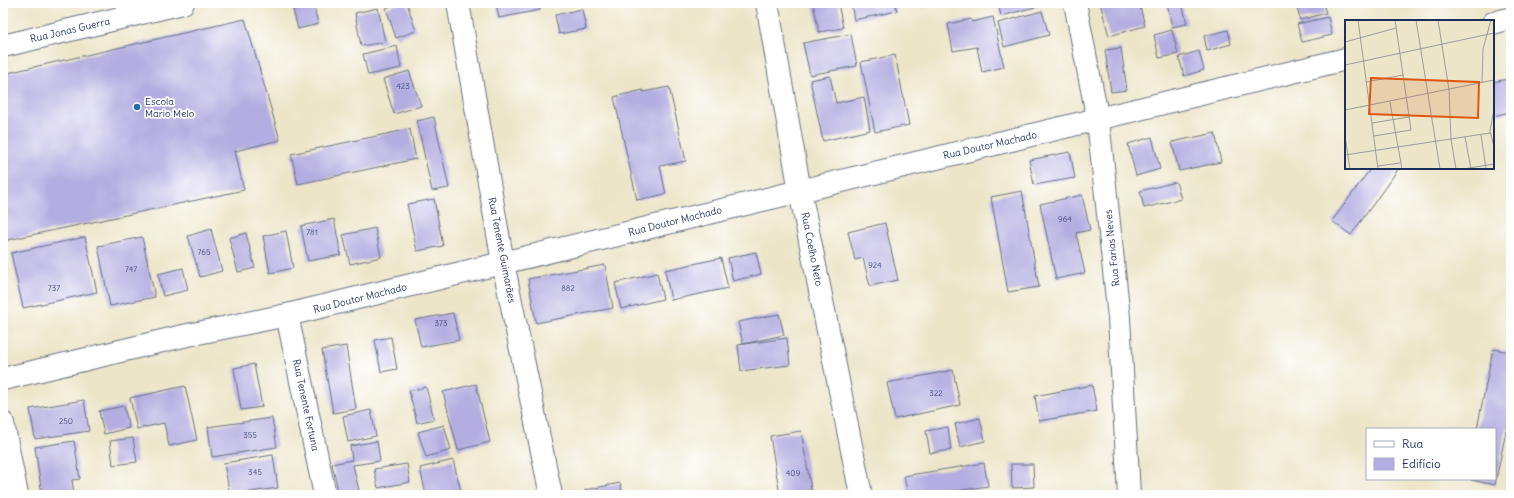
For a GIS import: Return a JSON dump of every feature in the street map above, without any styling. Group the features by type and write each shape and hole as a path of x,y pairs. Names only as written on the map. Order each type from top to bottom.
{"street":[{"name":"Rua Jonas Guerra","path":"3,46 183,3"},
{"name":"Rua Tenente Guimarães","path":"458,3 503,263 551,495"},
{"name":"Rua Coelho Neto","path":"767,3 800,191 861,495"},
{"name":"Rua Farias Neves","path":"1075,3 1098,120 1119,318 1129,495"},
{"path":"1494,23 1511,18"},
{"name":"Rua Doutor Machado","path":"3,379 182,336 287,315 1345,59"},
{"name":"Rua Tenente Fortuna","path":"287,315 325,495"},
{"path":"3,422 17,495"}],"building":[{"path":"399,3 407,3 416,31 396,38 386,8"},
{"path":"496,3 539,3 540,10 499,18"},
{"path":"813,3 838,3 843,28 819,32"},
{"path":"851,3 895,3 897,11 854,20"},
{"path":"920,3 938,3 938,4 921,7"},
{"path":"998,3 1038,3 1039,6 1001,16"},
{"path":"1100,3 1139,3 1145,26 1109,36"},
{"path":"1167,3 1182,3 1187,24 1172,27"},
{"path":"1296,3 1323,3 1326,13 1300,20"},
{"path":"314,6 318,24 298,29 293,10"},
{"path":"378,8 385,42 361,46 355,13"},
{"path":"582,9 586,29 559,34 555,15"},
{"path":"1042,11 1049,35 1004,47 998,23"},
{"path":"993,17 1004,67 982,72 977,47 953,51 948,24 971,19 972,22"},
{"path":"1328,17 1332,35 1302,42 1297,24"},
{"name":"Escola Mario Melo","path":"245,19 280,140 235,151 244,190 3,241 3,74"},
{"path":"1172,30 1178,54 1159,58 1154,35"},
{"path":"1228,30 1231,44 1207,51 1204,36"},
{"path":"851,34 857,66 810,75 803,43"},
{"path":"397,46 401,68 368,75 363,54"},
{"path":"1121,48 1127,90 1111,92 1105,50"},
{"path":"1199,51 1204,70 1184,76 1179,57"},
{"path":"895,55 909,125 875,132 861,62"},
{"path":"409,71 421,106 394,114 383,79"},
{"path":"830,76 836,103 864,97 870,130 823,141 810,80"},
{"path":"1508,79 1511,92 1511,112 1494,116 1494,82"},
{"path":"669,87 686,161 660,166 666,194 637,200 614,97 643,90 643,92"},
{"path":"434,117 449,188 432,191 417,121"},
{"path":"410,129 416,159 298,184 291,154"},
{"path":"1215,133 1221,162 1179,171 1172,142"},
{"path":"1152,137 1160,169 1136,176 1128,144"},
{"path":"1070,152 1075,178 1034,185 1029,160"},
{"path":"1370,169 1398,169 1351,235 1332,221"},
{"path":"1176,182 1181,199 1144,208 1140,191"},
{"path":"1022,191 1039,287 1008,292 991,197"},
{"path":"1082,195 1090,230 1076,233 1085,273 1056,279 1040,204"},
{"path":"434,199 443,246 417,251 407,204"},
{"path":"334,219 341,255 308,261 301,226"},
{"path":"885,223 898,280 870,286 863,258 855,260 848,232"},
{"path":"375,228 381,257 350,264 343,235"},
{"path":"211,229 222,271 200,277 188,236"},
{"path":"286,231 293,268 270,273 263,236"},
{"path":"246,233 255,268 238,272 229,238"},
{"path":"85,237 97,292 23,308 11,253"},
{"path":"142,237 155,297 110,306 98,246"},
{"path":"756,252 761,274 733,281 728,258"},
{"path":"721,258 728,288 671,300 665,270"},
{"path":"605,265 613,308 536,323 528,279"},
{"path":"183,268 188,290 163,296 158,274"},
{"path":"657,273 663,299 621,309 615,283"},
{"path":"453,313 459,340 421,347 415,320"},
{"path":"779,314 784,335 743,344 738,322"},
{"path":"391,337 397,369 381,372 375,340"},
{"path":"787,338 790,365 741,371 738,345"},
{"path":"346,346 356,409 333,413 322,350"},
{"path":"1493,349 1511,352 1511,407 1495,485 1471,480 1496,480 1496,428 1477,428"},
{"path":"254,364 262,407 241,410 234,368"},
{"path":"953,370 960,405 895,419 887,383"},
{"path":"476,384 490,442 458,450 443,392"},
{"path":"1092,385 1097,411 1039,421 1035,396"},
{"path":"185,386 197,440 169,446 164,423 137,429 130,398"},
{"path":"426,387 434,419 417,423 409,391"},
{"path":"84,400 89,431 35,439 30,409"},
{"path":"124,406 129,428 104,434 99,411"},
{"path":"371,410 376,436 348,442 343,416"},
{"path":"272,418 277,447 212,457 208,427"},
{"path":"980,418 985,441 960,447 955,424"},
{"path":"444,425 451,450 426,457 418,432"},
{"path":"948,427 951,450 930,453 926,431"},
{"path":"801,431 812,495 780,495 770,436"},
{"path":"133,438 137,462 113,465 110,441"},
{"path":"74,441 80,479 72,480 74,495 42,495 35,447"},
{"path":"377,441 380,461 353,465 360,495 339,495 332,464 352,460 350,446"},
{"path":"273,455 278,488 230,495 224,463"},
{"path":"453,460 462,495 426,495 420,468"},
{"path":"984,463 988,486 931,495 908,495 904,476"},
{"path":"407,464 410,482 378,488 374,469"},
{"path":"1011,464 1033,464 1034,487 1012,488"},
{"path":"620,483 623,495 586,495 585,490"}],"place":[{"name":"Escola Mario Melo","path":"137,107"}]}
